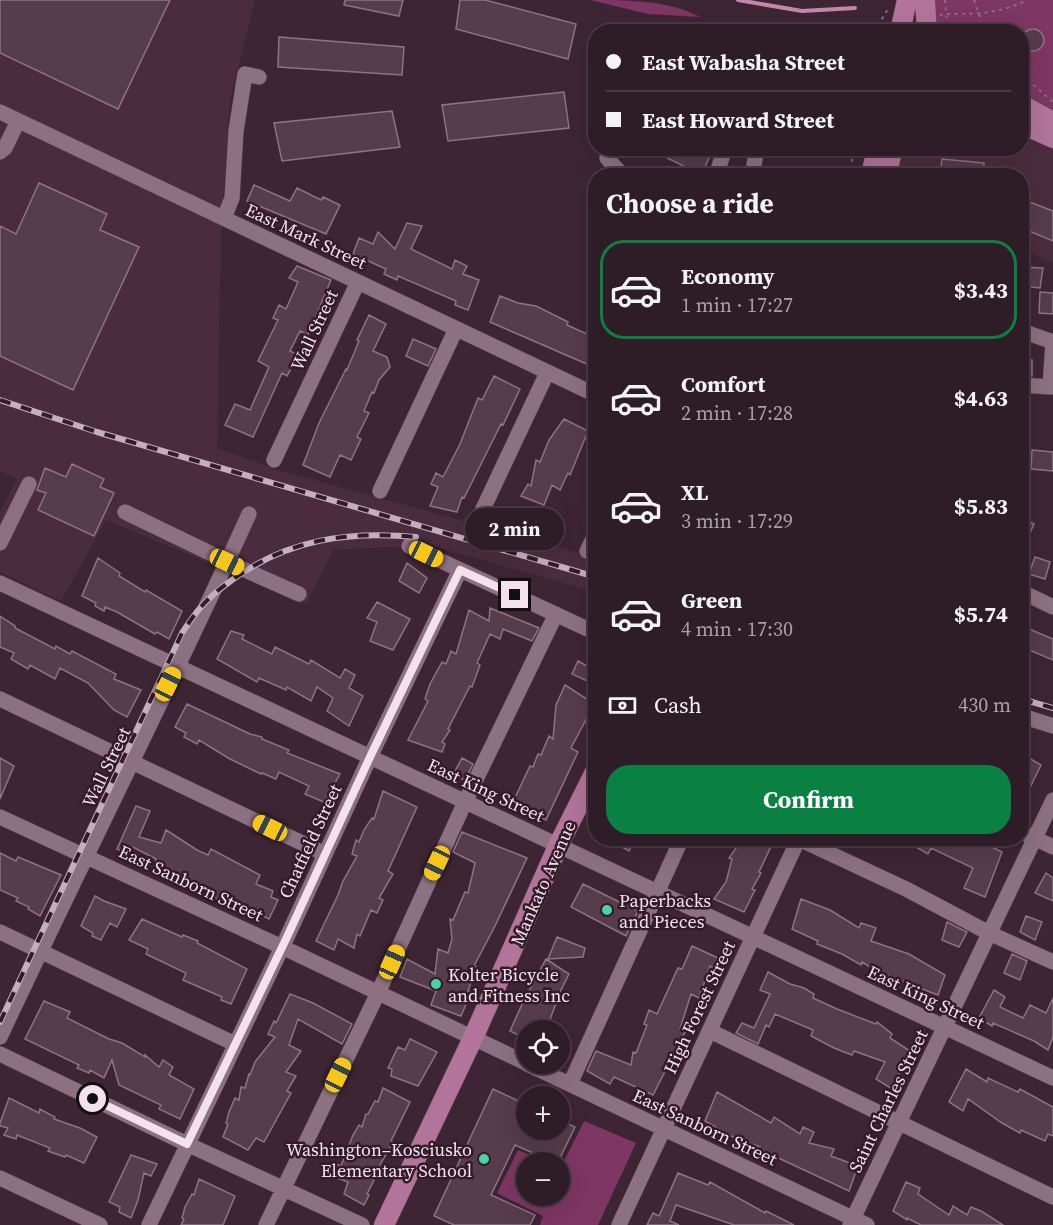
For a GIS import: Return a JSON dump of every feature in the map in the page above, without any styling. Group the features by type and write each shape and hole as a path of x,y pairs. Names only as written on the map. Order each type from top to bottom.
{"main road":[{"path":"902,24 907,0"},
{"path":"925,0 926,24"},
{"path":"1029,109 1053,122"},
{"path":"1029,127 1053,138"},
{"name":"Mankato Avenue","path":"384,1225 473,1038 558,846 588,786"}],"street":[{"path":"224,218 231,198 236,131 245,74 259,78"},
{"name":"East Mark Street","path":"0,112 588,392"},
{"path":"0,152 5,148 18,121"},
{"path":"607,158 615,168"},
{"name":"Wall Street","path":"274,460 358,282"},
{"path":"380,491 456,329"},
{"path":"1029,333 1053,342 1050,387 1029,386"},
{"path":"483,509 547,374"},
{"path":"0,543 29,484"},
{"path":"125,512 299,594"},
{"name":"Wall Street","path":"0,1037 249,514"},
{"path":"409,546 588,629"},
{"name":"Chatfield Street","path":"149,1225 460,570"},
{"name":"East King Street","path":"0,583 1053,1078"},
{"path":"1029,595 1053,607"},
{"path":"266,1225 556,614"},
{"path":"0,699 325,854"},
{"path":"1029,718 1053,726"},
{"name":"Saint Charles Street","path":"1029,834 1053,800"},
{"name":"East Sanborn Street","path":"0,818 282,947 516,1059"},
{"path":"1029,835 1053,847"},
{"path":"570,1084 678,846"},
{"name":"High Forest Street","path":"619,1225 796,846"},
{"path":"814,846 906,889 989,933 1053,962"},
{"name":"Saint Charles Street","path":"857,1223 899,1122 989,933 1024,846"},
{"path":"0,932 235,1044"},
{"path":"710,1031 1053,1197"},
{"path":"0,1054 362,1225"},
{"name":"East Sanborn Street","path":"548,1074 857,1223"},
{"path":"0,1178 100,1225"}],"path":[{"path":"945,0 948,24"},
{"path":"974,0 982,24"},
{"path":"946,14 979,15 1027,0"},
{"path":"879,24 889,8"},
{"path":"1029,81 1053,102"},
{"path":"451,1150 462,1156"}],"shaded area":[{"path":"0,0 255,0 230,99 221,233 217,448 281,471 588,555 588,590 429,545 333,550 306,604 106,520 61,601 0,572 0,513 17,479 0,471"},
{"path":"590,0 661,4 688,11 700,17 648,14"},
{"path":"933,0 1053,0 1053,116 1029,104 1029,24 936,24"},
{"path":"1053,116 1053,263 1029,252 1029,168 893,168 897,156 1029,156 1029,126"},
{"path":"584,1121 636,1143 598,1225 540,1225 543,1216 523,1206 570,1206 568,1152"},
{"path":"516,1154 516,1202 497,1193"}],"building":[{"path":"0,0 170,0 118,109 0,53"},
{"path":"345,0 403,0 399,16 344,5"},
{"path":"460,0 485,0 576,24 568,59 456,29"},
{"path":"1029,30 1037,30 1043,36 1043,44 1037,50 1029,50"},
{"path":"279,37 404,47 402,75 278,67"},
{"path":"564,92 569,128 448,141 442,105"},
{"path":"392,111 400,147 282,161 274,123"},
{"path":"663,156 710,156 705,168 688,168"},
{"path":"942,159 984,163 984,168 941,168"},
{"path":"39,183 107,214 100,230 139,247 73,390 0,356 0,226 16,234"},
{"path":"254,185 290,201 297,188 321,200 323,197 340,205 326,234 247,201"},
{"path":"1029,202 1053,211 1053,241 1029,231"},
{"path":"407,223 422,226 411,249 452,269 455,260 467,266 463,274 479,280 468,310 455,305 456,301 398,276 397,280 384,274 386,269 353,254 359,238 373,244 378,232 395,249"},
{"path":"297,266 331,280 308,335 300,331 290,351 298,355 287,376 282,373 253,437 225,425 235,404 250,410 269,367 258,361 278,320 273,318 279,305 286,309 298,282 289,278"},
{"path":"1029,267 1043,268 1040,288 1029,287"},
{"path":"1040,292 1053,293 1053,314 1039,313"},
{"path":"500,296 518,303 536,306 568,322 567,325 588,334 588,365 490,322"},
{"path":"369,315 386,324 373,351 387,357 390,367 379,380 364,411 369,413 357,437 361,439 351,460 340,455 330,477 303,465 319,423 347,370 359,341 357,340"},
{"path":"413,339 436,349 428,366 406,356"},
{"path":"1029,360 1032,360 1032,376 1029,376"},
{"path":"494,376 520,389 503,425 501,424 464,498 462,497 457,512 430,506 438,487 431,484 436,473 443,477 460,444 478,398 482,400"},
{"path":"564,419 588,431 570,475 568,473 560,490 552,485 544,505 521,496 528,484 531,486 536,460 540,462 549,440"},
{"path":"1032,450 1053,452 1053,471 1031,469"},
{"path":"72,464 104,479 100,487 114,493 94,536 38,510 46,493 37,490 45,468 66,477"},
{"path":"514,511 533,521 527,535 505,526"},
{"path":"1029,522 1034,524 1029,535"},
{"path":"1035,557 1050,562 1045,579 1029,574"},
{"path":"98,558 120,573 119,576 182,611 169,639 157,632 155,634 117,612 105,607 104,611 95,606 96,603 82,596"},
{"path":"407,563 427,578 419,593 399,581"},
{"path":"377,602 410,619 393,650 370,641 377,622 367,618"},
{"path":"490,608 539,628 532,641 503,629 500,639 490,634 477,663 480,665 472,687 470,686 442,742 445,744 442,752 408,740 428,701 425,699 430,684 442,662 446,664 451,651 456,654 469,610 489,621"},
{"path":"0,616 15,628 55,649 56,646 70,654 72,651 116,674 114,679 141,690 127,717 114,710 88,683 60,668 55,679 30,665 28,669 11,659 14,653 0,647"},
{"path":"1029,629 1053,639 1053,660 1029,650"},
{"path":"231,631 244,635 242,639 272,654 275,647 309,664 311,660 340,678 345,669 355,675 349,688 363,696 349,726 327,711 333,698 317,687 311,701 287,687 286,690 259,678 257,682 217,659"},
{"path":"578,661 588,667 588,681 572,674"},
{"path":"565,685 588,700 588,716 571,748 578,752 546,820 512,804 530,766 533,767 538,754 541,755 549,736 553,739 556,705"},
{"path":"187,704 289,750 287,753 340,774 324,802 305,794 309,786 279,772 276,779 261,774 199,740 197,744 184,737 186,733 175,727"},
{"path":"0,758 14,766 0,799"},
{"path":"462,758 473,764 465,780 453,775"},
{"path":"1029,758 1041,765 1029,790"},
{"path":"383,791 417,807 388,871 393,874 379,898 383,900 377,913 371,910 360,936 357,934 354,948 338,939 334,950 316,941 357,856 352,854 356,840 359,842 364,830 372,818 374,819"},
{"path":"136,806 150,811 139,837 161,843 166,830 197,850 208,855 211,849 260,875 256,884 273,891 271,897 278,900 269,919 232,901 231,905 219,900 194,883 194,885 181,879 180,882 168,875 170,872 155,864 156,859 133,847 131,854 117,849"},
{"path":"462,832 527,858 474,966 476,967 468,991 471,992 461,1016 431,1005 436,991 400,977 407,959 435,974 438,949 448,953 452,939 450,919 453,920 465,892 468,893 475,863 453,852"},
{"path":"620,846 631,846 629,851"},
{"path":"731,846 771,846 744,912 714,899 726,882 732,859 729,858 736,848"},
{"path":"989,846 1002,852 985,897 964,888 973,868 931,848 928,854 916,847"},
{"path":"0,853 16,861 18,857 61,875 40,916 28,909 29,907 16,901 18,898 0,890"},
{"path":"1046,873 1053,878 1053,901 1035,893"},
{"name":"Paperbacks and Pieces","path":"583,884 638,911 626,936 571,907"},
{"path":"95,896 126,909 117,927 110,923 101,940 92,936 93,933 81,926"},
{"path":"801,899 830,910 859,928 861,923 876,928 871,941 909,954 945,975 938,995 888,976 887,978 862,962 861,965 792,929"},
{"path":"1026,916 1042,922 1035,940 1020,932"},
{"path":"142,919 182,937 183,935 198,941 197,943 247,969 231,1004 221,1000 222,997 183,980 186,973 146,954 148,949 129,940"},
{"path":"947,922 967,932 959,947 942,940"},
{"path":"557,937 585,948 583,957 548,959"},
{"path":"692,946 718,958 714,968 710,966 699,998 691,994 680,1029 685,1032 653,1095 614,1077 610,1084 587,1071 596,1051 631,1065 633,1052 636,1053 647,1025 644,1024 649,1010 657,1014 678,968 682,969"},
{"path":"1012,954 1027,961 1020,980 1004,973"},
{"path":"546,959 569,974 556,1000 550,1020 516,1020 516,1034 510,1031"},
{"path":"768,972 790,984 804,988 814,994 813,998 876,1024 877,1022 892,1034 890,1038 910,1051 892,1089 876,1079 885,1062 854,1051 852,1055 834,1048 811,1036 813,1030 775,1014 769,1027 766,1025 758,1044 736,1033 742,1023 754,1028 770,994 760,990"},
{"path":"994,990 1005,997 1000,1007 1023,1018 1030,1005 1046,1013 1053,998 1053,1037 1048,1050 1034,1041 993,1023 992,1026 979,1018"},
{"path":"290,994 313,1003 352,1024 342,1044 298,1019 289,1045 301,1051 286,1072 296,1076 287,1091 291,1093 264,1142 256,1138 248,1150 223,1137 228,1124 226,1123 235,1098 239,1100 241,1087 245,1088 255,1062 275,1037 268,1034"},
{"path":"44,1001 70,1012 67,1018 122,1043 145,1057 145,1055 159,1067 163,1060 173,1067 169,1075 194,1089 180,1119 159,1109 161,1105 119,1085 112,1060 104,1078 90,1070 89,1073 77,1068 79,1065 25,1039"},
{"path":"410,1039 437,1052 418,1086 391,1076 392,1069 388,1068 398,1047 405,1050"},
{"path":"966,1069 987,1082 988,1078 1018,1092 1020,1089 1053,1107 1053,1136 1048,1134 1045,1141 1021,1130 1020,1133 968,1099 963,1111 949,1102"},
{"path":"383,1088 410,1102 391,1141 393,1142 372,1179 374,1180 364,1205 344,1194 348,1182 331,1176 336,1164 341,1166 353,1135 359,1125 362,1127 366,1114 375,1101 378,1102"},
{"name":"Washington–Kosciusko Elementary School","path":"493,1089 516,1100 516,1140 569,1140 563,1152 531,1152 515,1145 491,1195 535,1215 530,1225 454,1225 434,1216"},
{"path":"717,1092 771,1123 774,1117 800,1134 803,1127 814,1132 809,1143 834,1149 831,1156 858,1166 849,1191 759,1149 760,1147 731,1136 705,1121"},
{"path":"9,1098 39,1113 40,1109 55,1117 54,1119 97,1137 84,1163 66,1155 65,1157 48,1151 50,1148 17,1135 16,1139 4,1135 8,1128 0,1126 0,1123"},
{"name":"Washington–Kosciusko Elementary School","path":"570,1125 575,1127 570,1137"},
{"path":"131,1155 157,1164 151,1176 144,1173 131,1218 119,1212 120,1207 109,1202"},
{"path":"678,1173 708,1185 710,1182 765,1213 766,1211 794,1225 734,1225 676,1205 670,1221 679,1225 647,1225 653,1213 659,1216"},
{"path":"199,1179 235,1196 223,1225 181,1225 185,1207 192,1194 194,1195"},
{"path":"906,1182 920,1188 918,1194 949,1215 953,1206 967,1215 971,1207 1003,1225 921,1225 907,1218 907,1220 893,1211"}],"waterway":[{"path":"738,0 802,11 855,8"}],"railway":[{"path":"0,400 97,432 588,575"},
{"path":"0,1022 182,633 193,616 208,599 253,566 297,547 319,541 366,535 416,537"},
{"path":"1029,701 1053,708"}],"place":[{"name":"Paperbacks and Pieces","path":"607,910"},
{"name":"Kolter Bicycle and Fitness Inc","path":"436,984"},
{"name":"Washington–Kosciusko Elementary School","path":"484,1159"}],"route":[{"path":"93,1099 187,1144 460,570 515,595"}]}
